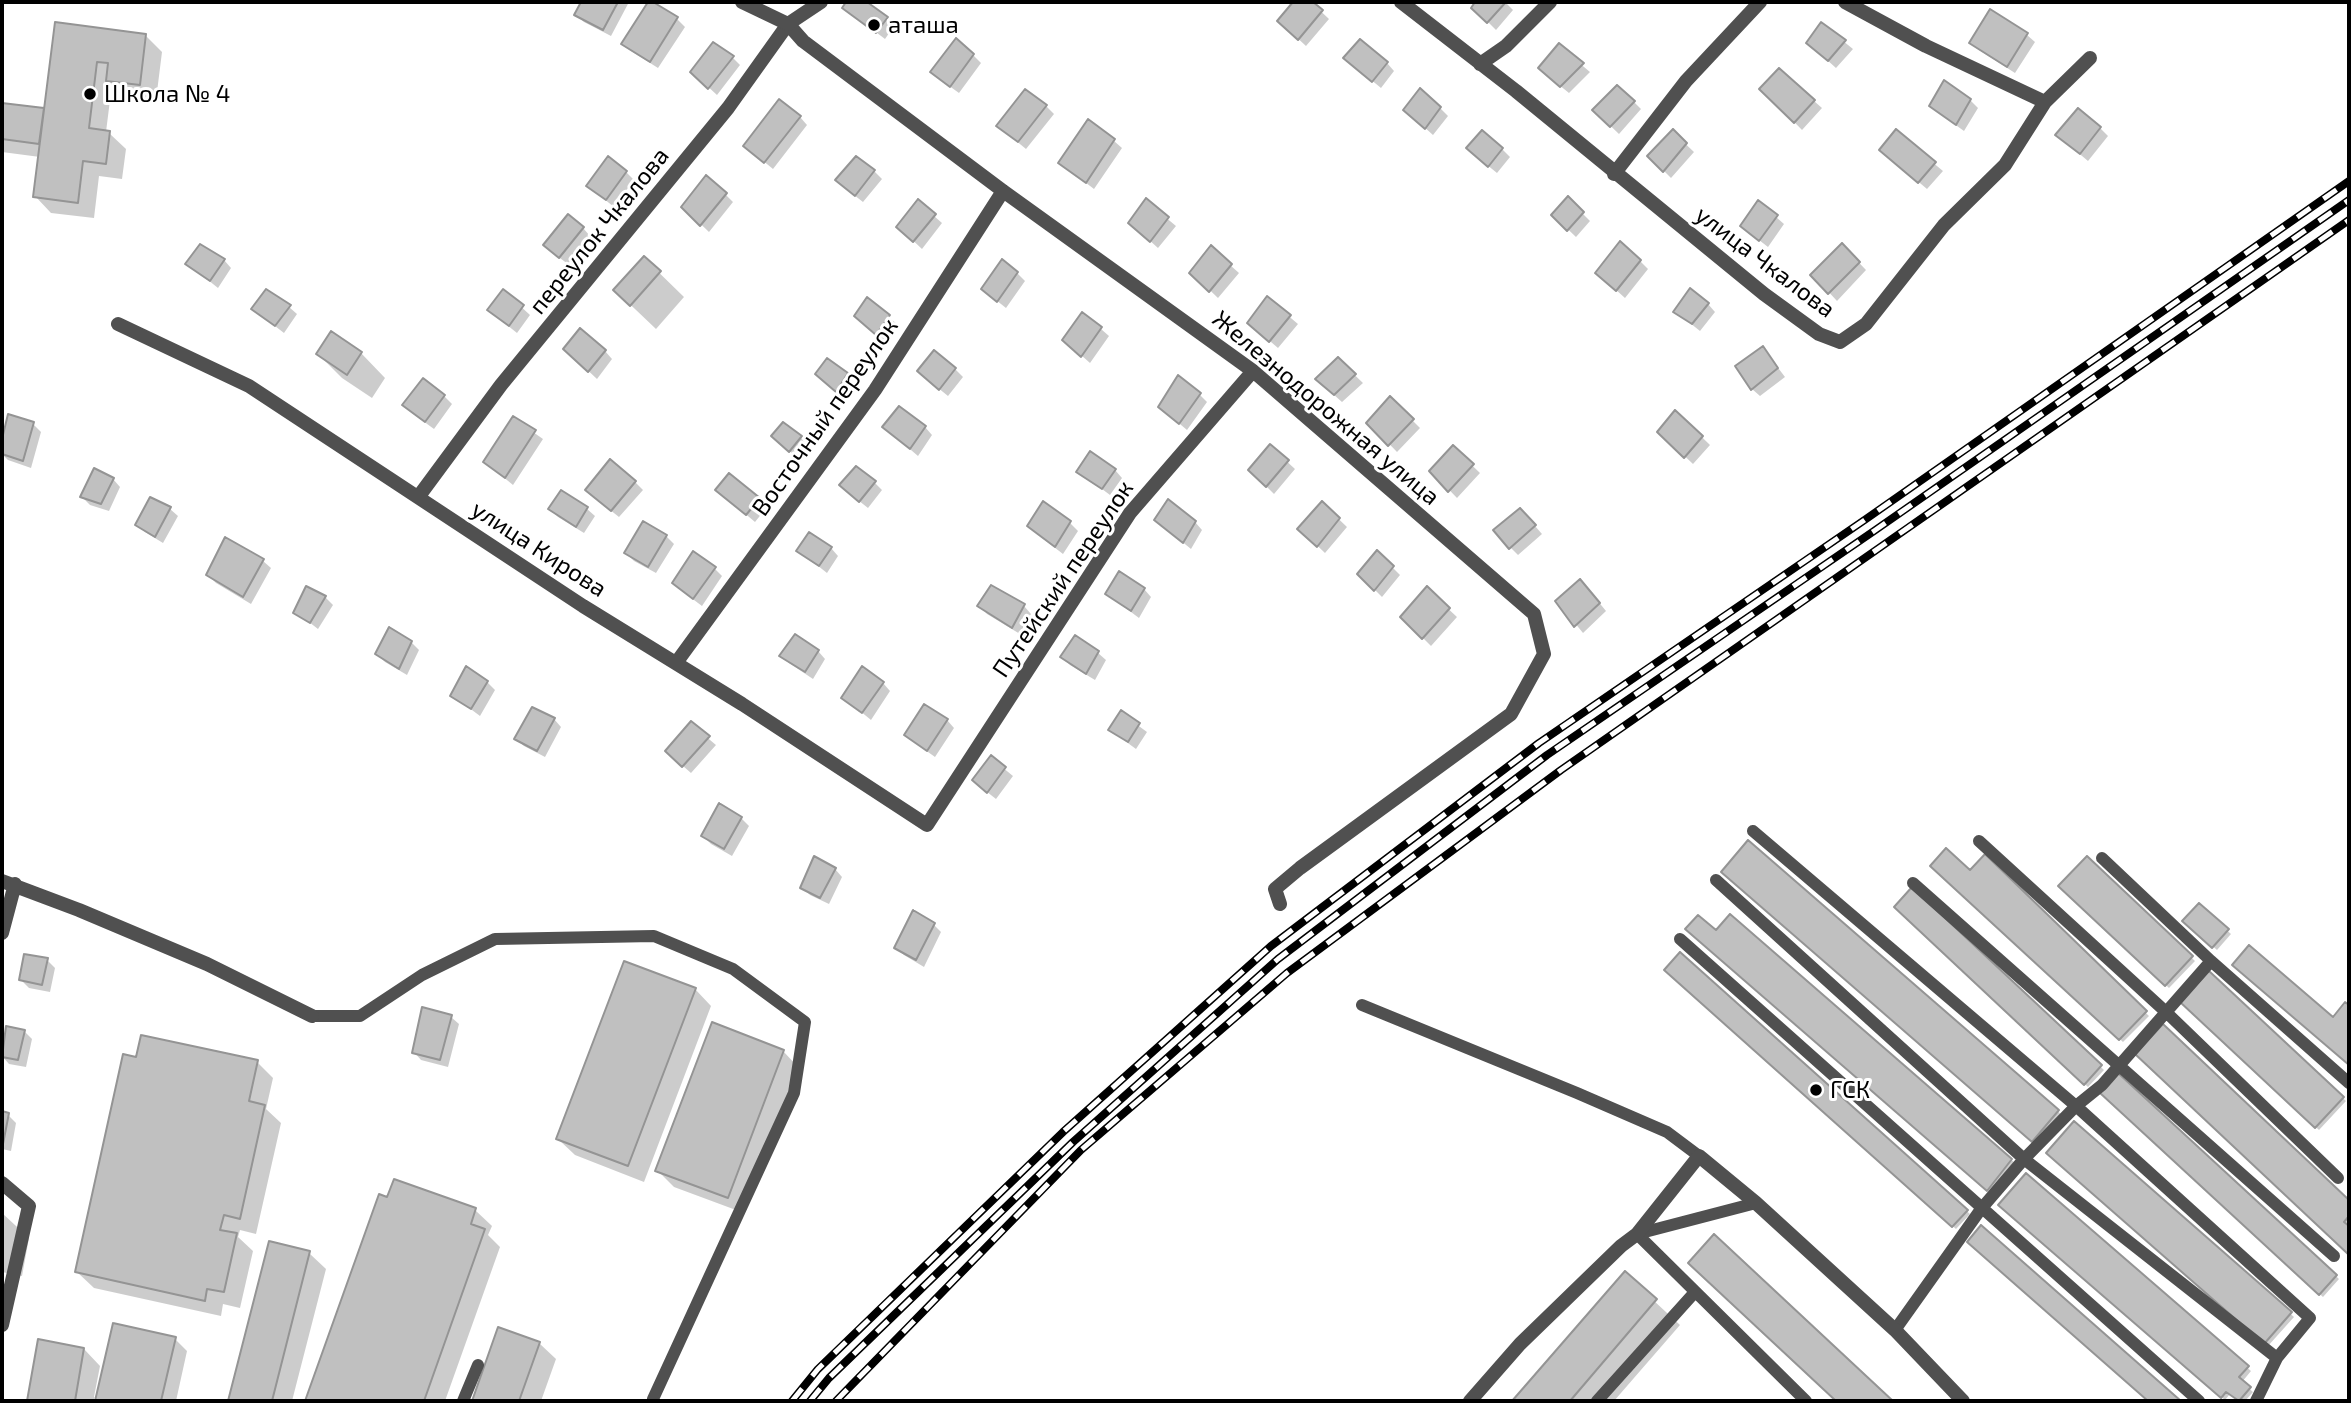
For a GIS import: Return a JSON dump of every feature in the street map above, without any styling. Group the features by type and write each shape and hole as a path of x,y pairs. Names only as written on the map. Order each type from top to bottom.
{"street":[{"name":"Железнодорожная улица","path":"743,2 788,24 803,41 1003,191 1253,371 1534,614 1544,654 1511,714 1300,868 1275,890 1280,904"},
{"name":"переулок Чкалова","path":"419,496 501,385 728,108 788,24 821,2"},
{"name":"улица Чкалова","path":"1401,2 1764,294 1819,334 1840,342 1866,324 1944,225 2006,165 2045,102 2090,58"},
{"path":"1480,64 1506,46 1550,2"},
{"path":"1614,174 1686,80 1760,2"},
{"path":"1845,2 1926,46 2045,102"},
{"name":"Восточный переулок","path":"676,663 875,390 1003,191"},
{"name":"улица Кирова","path":"118,324 249,386 583,606 742,704 927,825"},
{"name":"Путейский переулок","path":"927,825 1130,513 1253,371"},
{"path":"2,933 9,883 207,964 312,1016"},
{"path":"1470,1401 1539,1325 1637,1234 1699,1156 1756,1203 1895,1330 1963,1401"},
{"path":"2,1183 29,1206 2,1325"}],"lane":[{"path":"1753,831 2076,1106 2310,1318 2277,1359 2256,1401"},
{"path":"1979,841 2166,1012 2338,1178"},
{"path":"2102,858 2211,961 2349,1083"},
{"path":"1716,880 2024,1159 2277,1359"},
{"path":"1913,883 2334,1256"},
{"path":"312,1016 360,1016 422,975 495,939 654,936 733,969 805,1022 794,1093 653,1399"},
{"path":"1680,939 2199,1401"},
{"path":"1895,1330 1981,1209 2024,1159 2076,1106 2102,1085 2211,961"},
{"path":"1362,1005 1667,1132 1699,1156"},
{"path":"1637,1234 1756,1203"},
{"path":"1637,1234 1806,1401"},
{"path":"1597,1401 1695,1292"},
{"path":"463,1401 478,1365"}],"building":[{"path":"581,2 618,2 603,30 574,15"},
{"path":"648,2 653,2 678,17 650,62 621,44"},
{"name":"аташа","path":"846,2 867,2 888,17 876,33 842,8"},
{"path":"1293,2 1313,2 1323,10 1298,40 1277,21"},
{"path":"1475,2 1506,2 1487,23 1471,8"},
{"path":"1990,9 2028,33 2007,67 1969,43"},
{"path":"55,22 146,34 140,85 106,81 108,63 97,62 89,128 110,131 106,164 83,161 78,203 33,197"},
{"path":"1821,22 1846,40 1828,61 1806,43"},
{"path":"956,38 974,54 950,87 930,72"},
{"path":"1360,39 1388,62 1372,82 1343,58"},
{"path":"713,42 734,56 708,89 690,72"},
{"path":"1559,43 1584,63 1560,87 1538,68"},
{"path":"1779,68 1815,100 1794,123 1759,89"},
{"path":"1944,80 1971,99 1956,125 1929,106"},
{"path":"1617,85 1635,101 1610,127 1592,110"},
{"path":"1420,88 1441,107 1425,129 1403,110"},
{"path":"1025,89 1047,105 1018,142 996,126"},
{"path":"779,99 801,116 764,163 743,146"},
{"path":"2,103 44,108 39,144 2,139"},
{"path":"2078,108 2101,127 2080,154 2055,135"},
{"path":"1088,119 1115,139 1086,183 1058,163"},
{"path":"1673,129 1687,143 1663,172 1647,156"},
{"path":"1896,129 1936,162 1918,183 1879,150"},
{"path":"1482,130 1503,148 1488,167 1466,148"},
{"path":"608,156 627,171 606,200 586,186"},
{"path":"856,156 875,170 855,196 835,180"},
{"path":"706,175 727,193 700,226 681,207"},
{"path":"1568,196 1584,212 1567,231 1551,215"},
{"path":"1146,198 1169,217 1150,242 1128,223"},
{"path":"918,199 936,214 913,242 896,227"},
{"path":"1758,200 1778,215 1759,241 1740,226"},
{"path":"568,214 584,227 559,258 543,245"},
{"path":"1620,241 1641,260 1616,291 1595,273"},
{"path":"1842,243 1860,262 1828,294 1810,275"},
{"path":"200,244 225,259 210,281 185,264"},
{"path":"1211,245 1232,264 1209,292 1189,273"},
{"path":"644,256 661,271 630,306 613,290"},
{"path":"1002,259 1018,272 997,302 981,289"},
{"path":"1690,288 1709,303 1692,324 1673,312"},
{"path":"266,289 291,305 275,326 251,309"},
{"path":"503,289 524,305 509,326 487,310"},
{"path":"1267,296 1291,315 1269,342 1247,323"},
{"path":"867,297 890,315 876,335 854,316"},
{"path":"1082,312 1102,327 1081,357 1062,340"},
{"path":"580,328 606,350 588,372 563,349"},
{"path":"331,331 362,352 347,375 316,354"},
{"path":"1763,346 1778,368 1751,390 1735,366"},
{"path":"934,350 956,368 939,390 917,371"},
{"path":"1338,357 1356,374 1334,395 1315,379"},
{"path":"827,358 848,373 836,392 815,374"},
{"path":"1178,375 1201,393 1179,424 1158,407"},
{"path":"423,378 445,395 425,422 402,405"},
{"path":"1390,396 1414,419 1388,446 1366,423"},
{"path":"899,406 926,426 910,449 882,427"},
{"path":"1675,410 1703,436 1684,458 1657,432"},
{"path":"8,414 34,422 23,461 2,454 2,439"},
{"path":"513,416 536,430 505,478 483,462"},
{"path":"783,422 802,436 789,452 771,436"},
{"path":"1270,444 1289,460 1266,487 1248,470"},
{"path":"1453,445 1474,464 1448,492 1429,471"},
{"path":"1090,451 1116,469 1102,489 1076,472"},
{"path":"610,459 636,481 611,511 585,490"},
{"path":"856,466 876,481 859,502 839,485"},
{"path":"94,468 114,478 101,504 80,497"},
{"path":"729,473 760,498 746,515 715,490"},
{"path":"561,490 588,507 576,527 548,509"},
{"path":"150,497 171,507 155,537 135,525"},
{"path":"1168,499 1196,521 1183,543 1154,520"},
{"path":"1043,501 1071,521 1055,547 1027,526"},
{"path":"1322,501 1340,518 1317,547 1297,529"},
{"path":"1520,508 1536,525 1509,549 1493,530"},
{"path":"643,521 667,535 648,567 624,553"},
{"path":"809,532 832,547 819,566 796,551"},
{"path":"225,537 264,559 243,597 206,575"},
{"path":"1377,550 1394,566 1374,591 1357,574"},
{"path":"693,551 716,567 693,599 672,583"},
{"path":"1119,571 1145,588 1131,611 1105,594"},
{"path":"1580,579 1600,603 1574,627 1555,601"},
{"path":"991,585 1025,604 1012,628 977,606"},
{"path":"306,586 326,596 310,623 293,613"},
{"path":"1427,586 1450,608 1422,639 1400,617"},
{"path":"389,627 412,641 399,669 375,654"},
{"path":"795,634 819,650 805,672 779,656"},
{"path":"1075,635 1099,651 1086,674 1060,657"},
{"path":"466,666 488,681 471,709 450,696"},
{"path":"862,666 884,682 862,713 841,698"},
{"path":"924,704 948,719 927,751 904,735"},
{"path":"532,707 555,718 537,751 514,739"},
{"path":"1121,710 1140,723 1128,742 1108,730"},
{"path":"691,721 710,736 682,767 665,751"},
{"path":"991,755 1006,767 987,793 972,780"},
{"path":"719,803 742,817 724,849 701,836"},
{"path":"1748,840 2059,1110 2032,1142 1721,872"},
{"path":"1946,848 1970,870 1985,854 2147,1011 2119,1040 1930,866"},
{"path":"814,856 836,868 820,898 800,888"},
{"path":"2087,856 2193,956 2165,986 2058,886"},
{"path":"1912,887 2102,1065 2084,1085 1894,907"},
{"path":"2199,903 2229,929 2212,948 2182,921"},
{"path":"913,910 935,923 916,960 894,948"},
{"path":"1730,914 2012,1159 1987,1191 1685,929 1698,915 1716,930"},
{"path":"2249,945 2333,1017 2345,1002 2349,1005 2349,1065 2232,965"},
{"name":"ГСК","path":"1680,952 1968,1210 1952,1227 1664,970"},
{"path":"24,954 48,958 42,985 19,980"},
{"path":"624,961 696,988 628,1166 556,1139"},
{"path":"2209,971 2344,1097 2315,1128 2180,1002"},
{"path":"422,1007 452,1015 440,1060 412,1053"},
{"path":"712,1022 784,1050 728,1198 655,1171"},
{"path":"2163,1024 2349,1200 2349,1216 2344,1222 2349,1226 2349,1255 2135,1054"},
{"path":"6,1026 25,1030 18,1060 2,1057"},
{"path":"141,1035 258,1060 249,1101 265,1105 240,1219 224,1215 220,1230 237,1233 224,1292 207,1289 205,1301 75,1272 123,1054 136,1057"},
{"path":"2118,1073 2337,1275 2319,1295 2100,1093"},
{"path":"2,1111 9,1113 3,1144 2,1144"},
{"path":"2074,1121 2292,1312 2264,1344 2046,1153"},
{"path":"2026,1173 2249,1366 2239,1377 2251,1387 2239,1401 2226,1392 2221,1398 1998,1205"},
{"path":"394,1179 476,1208 471,1224 485,1229 424,1401 305,1401 379,1194 387,1197"},
{"path":"1981,1225 2181,1401 2148,1401 1967,1242"},
{"path":"1714,1234 1893,1401 1836,1401 1688,1263"},
{"path":"269,1241 310,1251 272,1401 228,1401"},
{"path":"1625,1271 1657,1299 1570,1401 1512,1401"},
{"path":"113,1323 176,1337 161,1401 95,1401"},
{"path":"498,1327 540,1342 519,1401 472,1401"},
{"path":"38,1339 84,1348 75,1401 27,1401"}],"railway":[{"path":"792,1401 818,1369 1063,1132 1271,946 1539,743 1866,519 2349,181"},
{"path":"810,1401 829,1378 1073,1142 1278,959 1547,755 2349,200"},
{"path":"836,1401 1081,1150 1287,973 1561,770 2349,220"}],"place":[{"name":"аташа","path":"874,25"},
{"name":"Школа № 4","path":"90,94"},
{"name":"ГСК","path":"1816,1090"}]}
